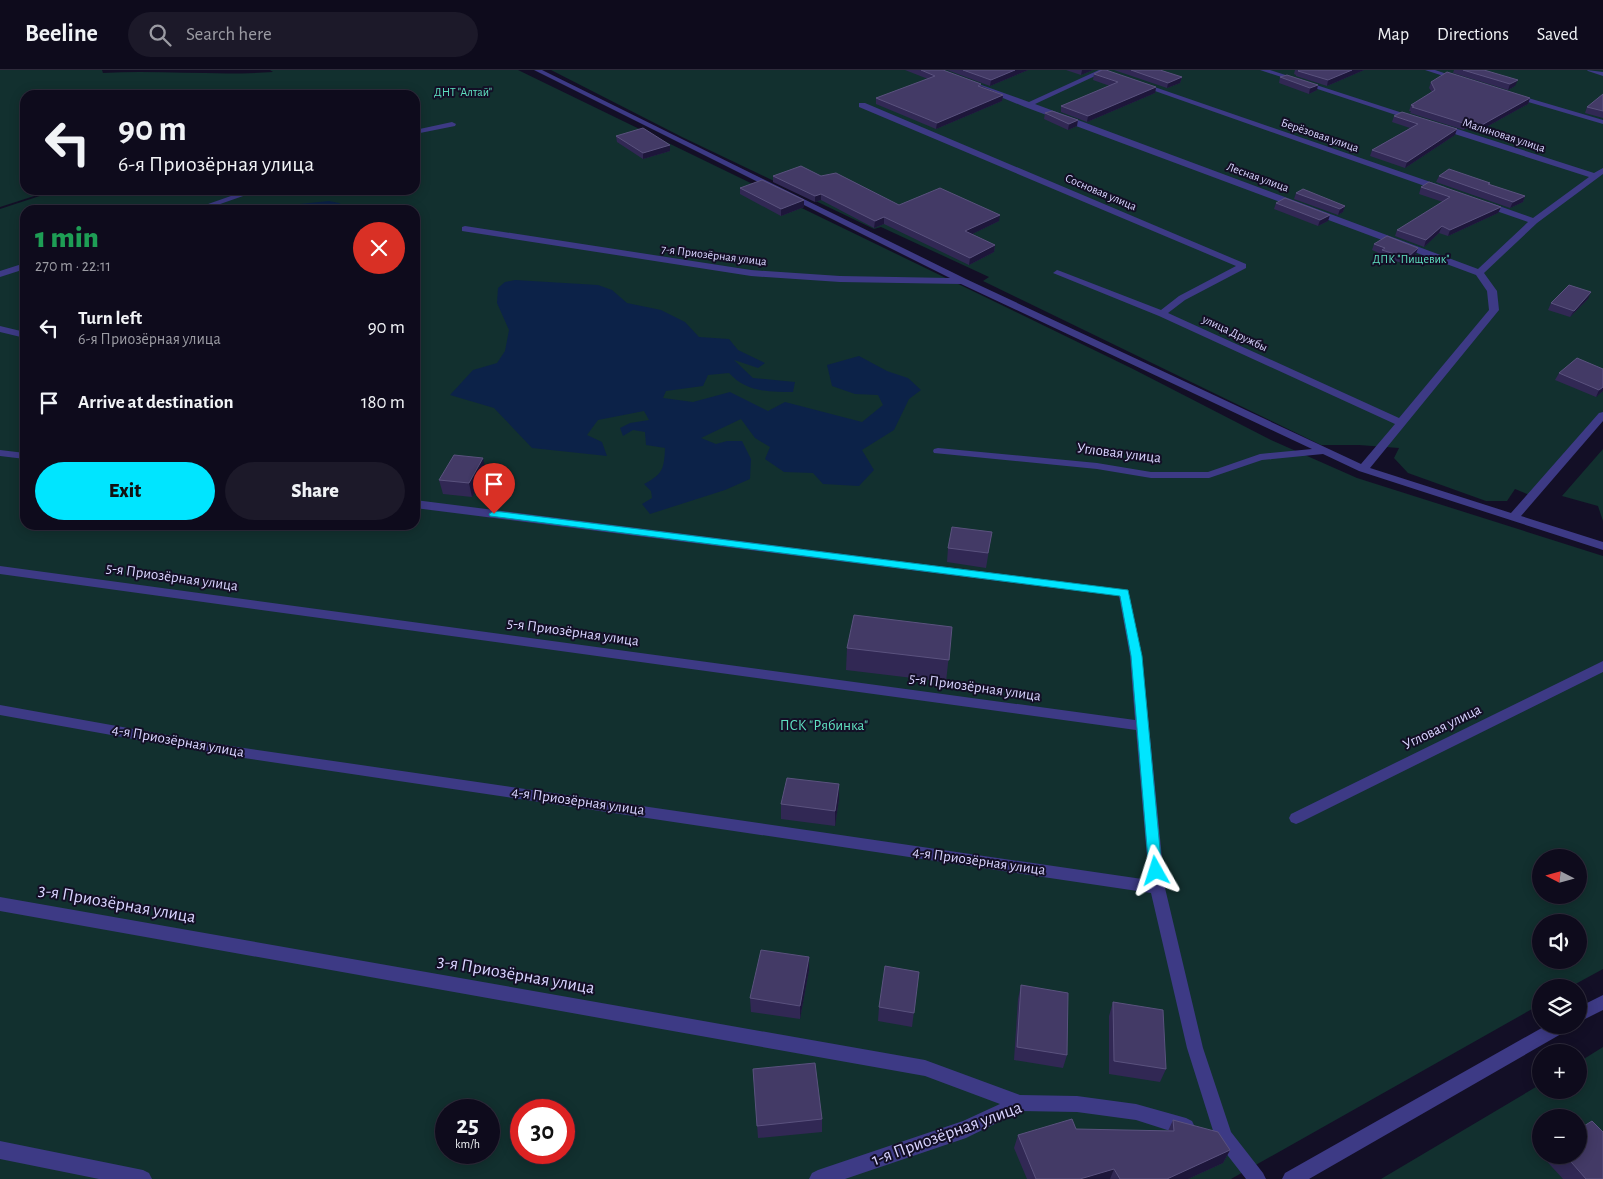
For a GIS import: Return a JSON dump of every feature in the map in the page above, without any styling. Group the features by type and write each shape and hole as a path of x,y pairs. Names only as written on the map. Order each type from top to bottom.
{"street":[{"path":"537,70 963,280 1363,469 1603,546"},
{"path":"1263,70 1424,121"},
{"path":"1428,70 1465,81"},
{"path":"1590,70 1603,74"},
{"path":"1028,105 1105,71"},
{"name":"Лесная улица","path":"964,80 1479,273"},
{"name":"Берёзовая улица","path":"1131,81 1449,191"},
{"path":"1502,92 1603,122"},
{"name":"Сосновая улица","path":"862,105 1243,266 1182,298 1162,314"},
{"path":"420,131 452,124"},
{"name":"Малиновая улица","path":"1434,124 1595,176"},
{"path":"1363,469 1494,310 1492,291 1479,273 1534,221 1603,170"},
{"path":"210,205 241,195"},
{"path":"1477,201 1534,221"},
{"name":"7-я Приозёрная улица","path":"465,229 751,273 840,279 963,280"},
{"path":"0,274 20,268"},
{"name":"улица Дружбы","path":"1057,273 1162,314 1401,423"},
{"path":"0,329 20,334"},
{"path":"1514,516 1603,415"},
{"name":"Угловая улица","path":"938,451 1097,466 1151,475 1209,475 1260,457 1324,450"},
{"path":"0,453 20,455"},
{"path":"420,505 1124,593 1136,656 1157,888 1195,1048 1224,1138 1257,1179"},
{"name":"5-я Приозёрная улица","path":"0,570 1142,726"},
{"name":"Угловая улица","path":"1296,818 1603,666"},
{"name":"4-я Приозёрная улица","path":"0,710 217,749 1157,888"},
{"name":"3-я Приозёрная улица","path":"0,904 925,1068 1020,1103"},
{"path":"1587,1011 1603,1002"},
{"path":"1291,1179 1546,1034"},
{"name":"1-я Приозёрная улица","path":"818,1179 966,1129 1020,1103 1077,1104 1136,1112 1224,1138"},
{"path":"0,1150 143,1179"}],"green space":[{"name":"ПСК \"Рябинка\"","path":"0,70 102,70 103,73 230,73 273,72 270,70 518,70 1133,369 1271,440 1357,478 1603,556 1603,969 1585,979 1532,979 1532,1009 1231,1179 0,1179 0,209 43,195 420,195 420,90 20,90 20,195 37,195 0,207"},
{"name":"ДПК \"Пищевик\"","path":"551,70 1603,70 1603,415 1532,496 1515,489 1507,501 1486,501 1408,473 1394,458 1399,448 1321,445 983,281 989,277 881,227 874,229 682,137"},
{"path":"1603,449 1603,521 1598,506 1562,496"},
{"path":"1603,1047 1603,1179 1381,1179 1532,1089 1532,1099 1587,1099 1587,1057"}],"water":[{"path":"329,201 342,205 290,205"},
{"path":"515,280 598,285 612,290 627,303 661,310 685,322 699,337 729,339 738,350 765,363 758,368 734,360 753,378 795,382 793,392 775,392 750,387 729,373 708,375 703,386 666,391 663,398 693,402 730,392 768,411 785,402 862,422 883,405 878,395 855,394 832,386 827,365 859,356 887,371 908,378 921,390 909,399 894,430 862,450 874,470 859,486 823,484 813,473 784,472 765,459 770,447 755,438 741,419 701,438 716,444 727,441 742,441 751,459 750,479 725,490 650,514 642,504 652,498 651,491 644,484 659,474 663,466 665,448 646,445 645,432 633,430 623,436 620,428 630,423 649,420 644,411 598,420 587,435 602,442 607,456 532,448 494,408 450,395 473,370 497,363 505,351 509,330 497,303 498,288 505,282"}],"building":[{"path":"921,70 943,70 981,84 978,86 1003,95 937,123 876,98 935,76"},
{"path":"963,70 1015,70 991,80"},
{"path":"1102,70 1156,87 1088,116 1061,106 1118,82 1094,74"},
{"path":"1131,70 1160,70 1182,77 1168,83"},
{"path":"1299,70 1352,70 1328,80"},
{"path":"1463,70 1484,70 1518,80 1510,84"},
{"path":"1447,72 1530,98 1480,126 1468,122 1466,124 1412,107 1414,106 1411,105 1435,90 1431,82"},
{"path":"1287,75 1318,85 1310,88 1280,77"},
{"path":"1603,94 1603,111 1587,107"},
{"path":"1052,111 1078,120 1069,124 1045,113"},
{"path":"1402,112 1457,129 1407,162 1372,150 1418,124 1394,116"},
{"path":"643,128 670,145 643,153 616,136"},
{"path":"801,166 821,176 836,173 899,205 940,188 1000,215 965,231 995,245 970,258 884,217 875,221 821,194 815,196 773,176"},
{"path":"1449,169 1525,196 1513,202 1439,176"},
{"path":"762,180 804,200 781,209 740,188"},
{"path":"1429,182 1501,207 1450,230 1442,226 1426,240 1397,230 1450,197 1421,187"},
{"path":"1303,189 1345,206 1340,209 1296,193"},
{"path":"1285,198 1330,215 1320,220 1276,203"},
{"path":"1387,236 1418,248 1407,258 1382,250 1385,248 1374,244"},
{"path":"1569,285 1591,292 1574,311 1551,303"},
{"path":"1577,358 1603,369 1603,387 1599,390 1559,373"},
{"path":"454,455 483,458 469,483 439,480"},
{"path":"952,527 992,532 988,553 948,548"},
{"path":"854,615 952,627 949,660 847,648"},
{"path":"787,778 839,784 835,811 781,804"},
{"path":"761,950 809,957 800,1006 750,998"},
{"path":"885,966 919,972 914,1013 879,1007"},
{"path":"1021,985 1068,993 1067,1055 1017,1047"},
{"path":"1113,1002 1163,1010 1166,1069 1114,1061"},
{"path":"815,1063 822,1119 757,1126 753,1069"},
{"path":"1072,1119 1076,1129 1174,1131 1173,1120 1218,1132 1230,1150 1167,1179 1120,1179 1114,1169 1080,1179 1036,1179 1018,1135"},
{"path":"1592,1121 1603,1132 1603,1179 1586,1179 1573,1164 1587,1164 1587,1124"}],"route":[{"path":"494,514 1124,593 1136,656 1156,871"}],"park label":[{"name":"ДНТ \"Алтай\"","path":"463,92"}]}
